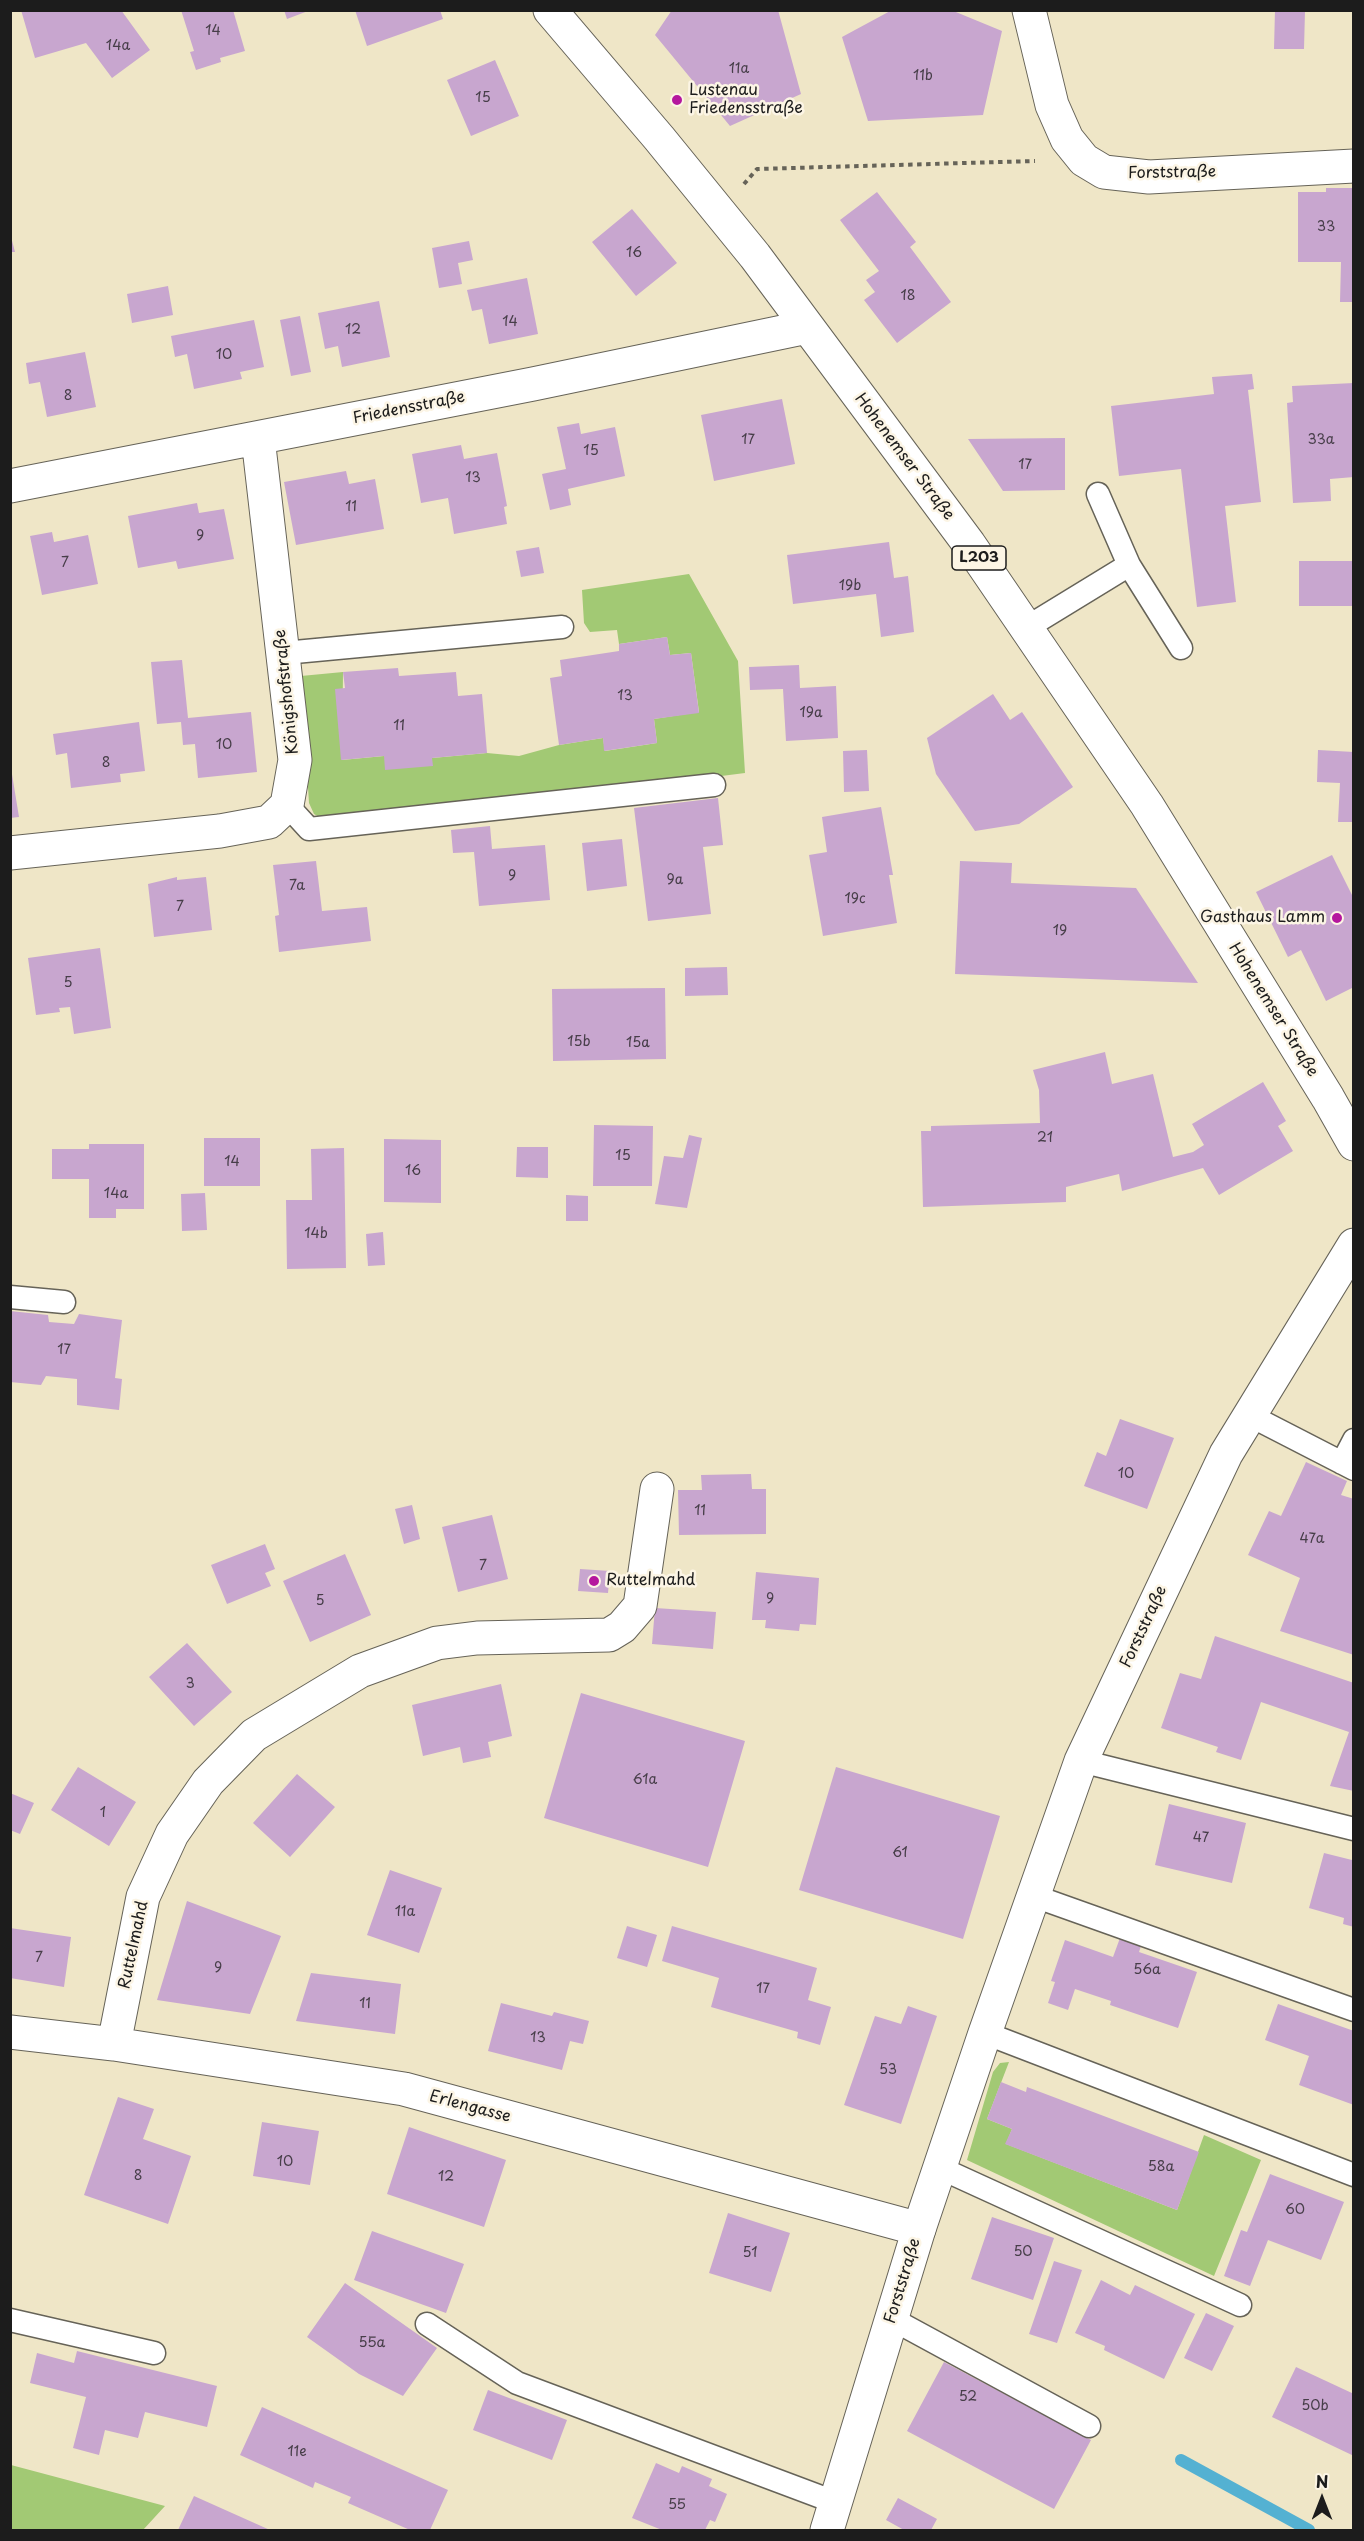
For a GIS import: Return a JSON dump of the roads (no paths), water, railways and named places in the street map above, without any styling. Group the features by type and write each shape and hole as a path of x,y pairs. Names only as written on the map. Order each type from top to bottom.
{"street":[{"name":"Hohenemser Straße","path":"550,10 716,208 969,544 1146,805 1328,1098 1353,1144"},
{"name":"Forststraße","path":"1029,10 1052,105 1067,139 1084,160 1104,172 1149,177 1353,166"},
{"name":"Friedensstraße","path":"10,486 694,352 807,327"},
{"name":"Königshofstraße","path":"258,438 295,760 287,806"},
{"path":"10,853 220,831 269,822 287,806"},
{"name":"Forststraße","path":"832,2517 919,2229 985,2032 1081,1761 1226,1454 1353,1245"},
{"name":"Ruttelmahd","path":"114,2044 143,1897 172,1834 215,1776 254,1735 360,1671 437,1643 477,1638 609,1635 622,1627 640,1606 657,1489"},
{"name":"Erlengasse","path":"10,2032 114,2044 404,2089 919,2229"}],"lane":[{"path":"1098,494 1130,565 1181,648"},
{"path":"1026,628 1130,565"},
{"path":"284,653 562,627"},
{"path":"287,806 309,829 714,785"},
{"path":"10,1296 64,1302"},
{"path":"1249,1415 1348,1466 1353,1440"},
{"path":"1081,1761 1353,1829"},
{"path":"1034,1896 1353,2010"},
{"path":"985,2032 1353,2175"},
{"path":"940,2168 1240,2305"},
{"path":"892,2319 1089,2426"},
{"path":"10,2320 154,2354"},
{"path":"427,2324 517,2384 832,2517"}],"waterway":[{"path":"1181,2460 1309,2530"}],"place":[{"name":"Lustenau Friedensstraße","path":"677,100"},
{"name":"Gasthaus Lamm","path":"1337,918"},
{"name":"Ruttelmahd","path":"594,1581"}]}
